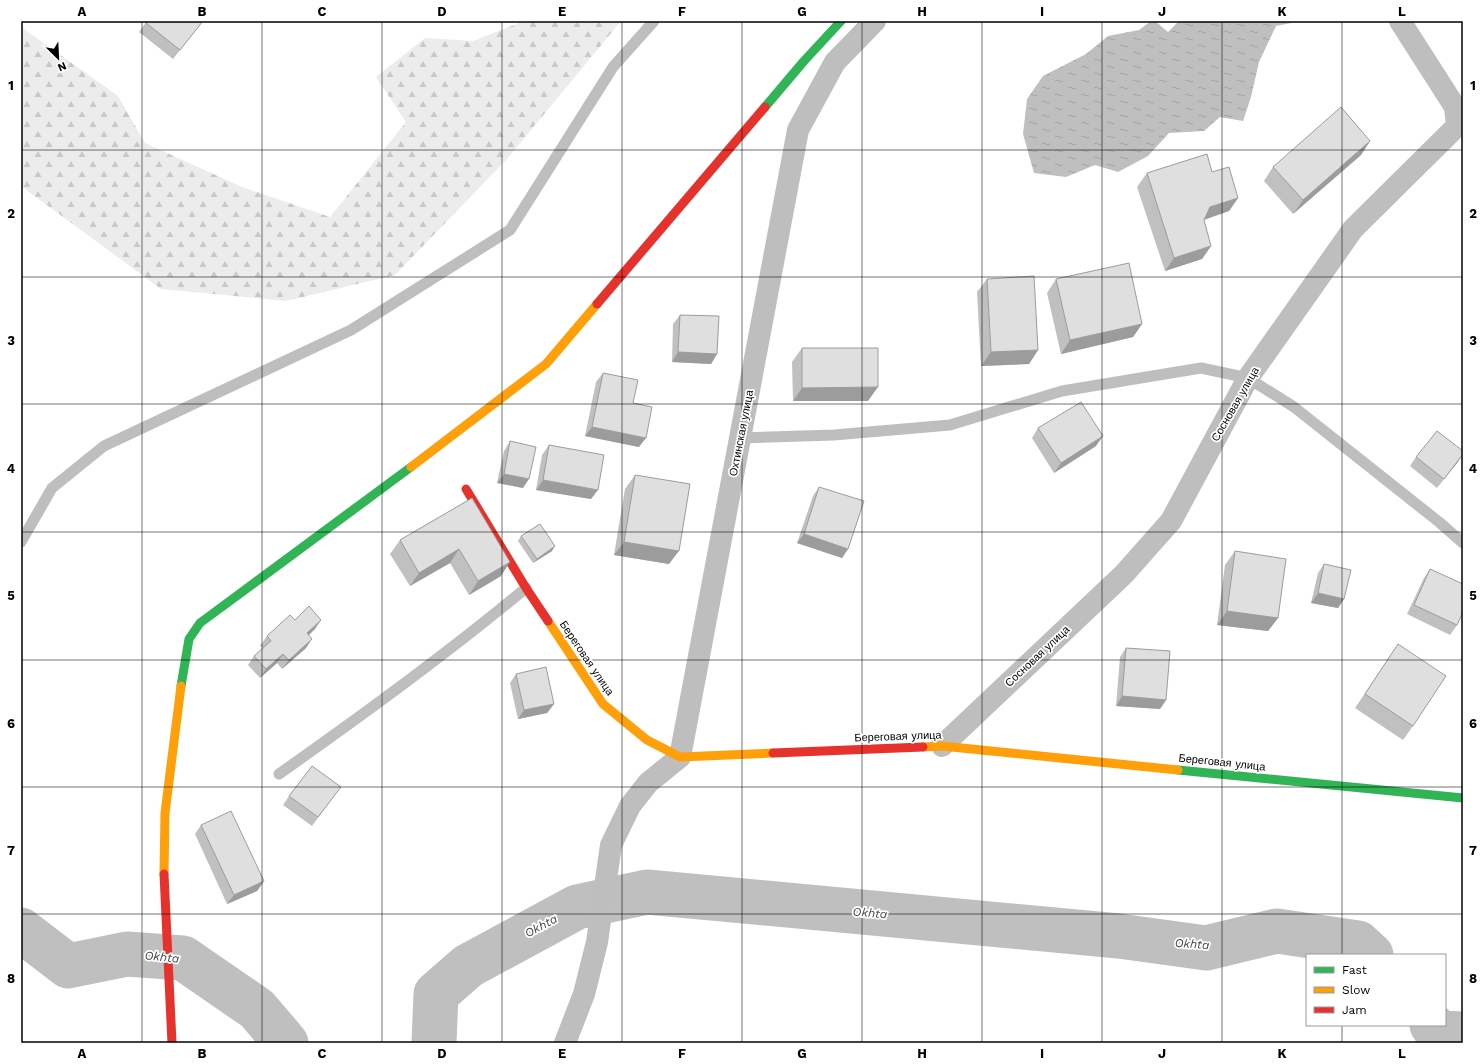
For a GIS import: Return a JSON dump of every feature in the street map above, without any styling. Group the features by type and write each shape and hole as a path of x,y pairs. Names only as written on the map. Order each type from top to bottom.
{"street":[{"path":"172,1043 168,931 164,874 165,813 173,740 188,639 200,623 444,443 546,364 799,67 841,21"},
{"name":"Охтинская улица","path":"680,757 798,130 835,62 875,21"},
{"name":"Сосновая улица","path":"942,746 1124,574 1171,521 1248,378 1353,229 1457,126 1456,107 1400,21"},
{"name":"Береговая улица","path":"466,489 526,588 603,704 647,740 680,757 942,746 1463,798"},
{"path":"566,1043 584,994 597,942 611,845 630,806 648,783 680,757"}],"lane":[{"path":"21,542 52,488 104,446 351,330 510,230 613,66 654,21"},
{"path":"740,438 834,435 950,425 1062,392 1201,368 1248,378 1294,407 1439,522 1463,543"},
{"path":"279,774 347,726 459,643 526,588"}],"green space":[{"path":"521,21 621,21 507,159 395,275 286,301 161,289 21,186 21,27 118,96 145,143 242,187 330,217 406,122 376,77 425,38 473,41"}],"water":[{"path":"1151,21 1155,21 1168,32 1179,21 1301,21 1276,26 1259,62 1251,97 1243,121 1220,117 1204,131 1169,133 1148,156 1118,172 1095,165 1066,177 1034,173 1023,134 1027,99 1043,76 1086,54 1108,36 1139,30"}],"building":[{"path":"147,21 203,21 180,50 146,23"},
{"path":"1341,107 1370,141 1303,200 1273,167"},
{"path":"1207,154 1212,172 1229,167 1238,198 1210,207 1204,220 1211,246 1174,258 1147,173"},
{"path":"1129,263 1142,324 1070,340 1056,279"},
{"path":"1034,276 1038,350 991,352 987,279"},
{"path":"680,315 719,316 717,354 678,352"},
{"path":"802,348 878,348 878,387 802,388"},
{"path":"603,373 638,380 633,403 652,407 646,438 592,427"},
{"path":"1081,402 1103,436 1061,463 1038,428"},
{"path":"1437,431 1463,451 1463,454 1444,479 1416,457"},
{"path":"510,441 536,447 529,479 504,474"},
{"path":"549,445 604,455 598,490 543,480"},
{"path":"635,475 690,484 679,551 624,542"},
{"path":"819,487 864,501 848,549 804,534"},
{"path":"472,498 510,562 478,581 459,549 419,573 400,540"},
{"path":"540,524 555,546 537,559 521,536"},
{"path":"1235,551 1286,559 1278,618 1227,611"},
{"path":"1324,564 1351,570 1344,599 1318,593"},
{"path":"1430,569 1463,584 1463,612 1457,625 1414,605"},
{"path":"309,606 321,620 307,633 312,639 289,660 283,654 266,669 254,656 271,641 267,636 290,615 295,620"},
{"path":"1398,644 1446,676 1413,726 1365,694"},
{"path":"1126,648 1170,651 1166,700 1122,696"},
{"path":"546,667 554,704 524,710 516,674"},
{"path":"312,766 341,787 318,817 289,796"},
{"path":"231,811 264,881 234,895 201,825"}],"waterway":[{"name":"Okhta","path":"434,1043 436,994 468,966 577,907 647,892 1119,936 1206,948 1277,931 1358,943 1370,954"},
{"name":"Okhta","path":"21,930 68,966 127,954 183,958 257,1009 286,1043"},
{"name":"Okhta","path":"1433,1026 1438,1033 1463,1034"}],"traffic: fast":[{"path":"765,107 804,61 841,21"},
{"path":"181,686 189,639 200,623 411,467"},
{"path":"1178,770 1463,798"}],"traffic: slow":[{"path":"411,467 546,364 597,304"},
{"path":"548,621 603,704 647,740 680,757 773,753"},
{"path":"164,874 165,813 181,686"},
{"path":"923,747 942,746 1178,770"}],"traffic: jam":[{"path":"597,304 765,107"},
{"path":"466,489 526,588 548,621"},
{"path":"773,753 923,747"},
{"path":"164,874 172,1043"}]}
